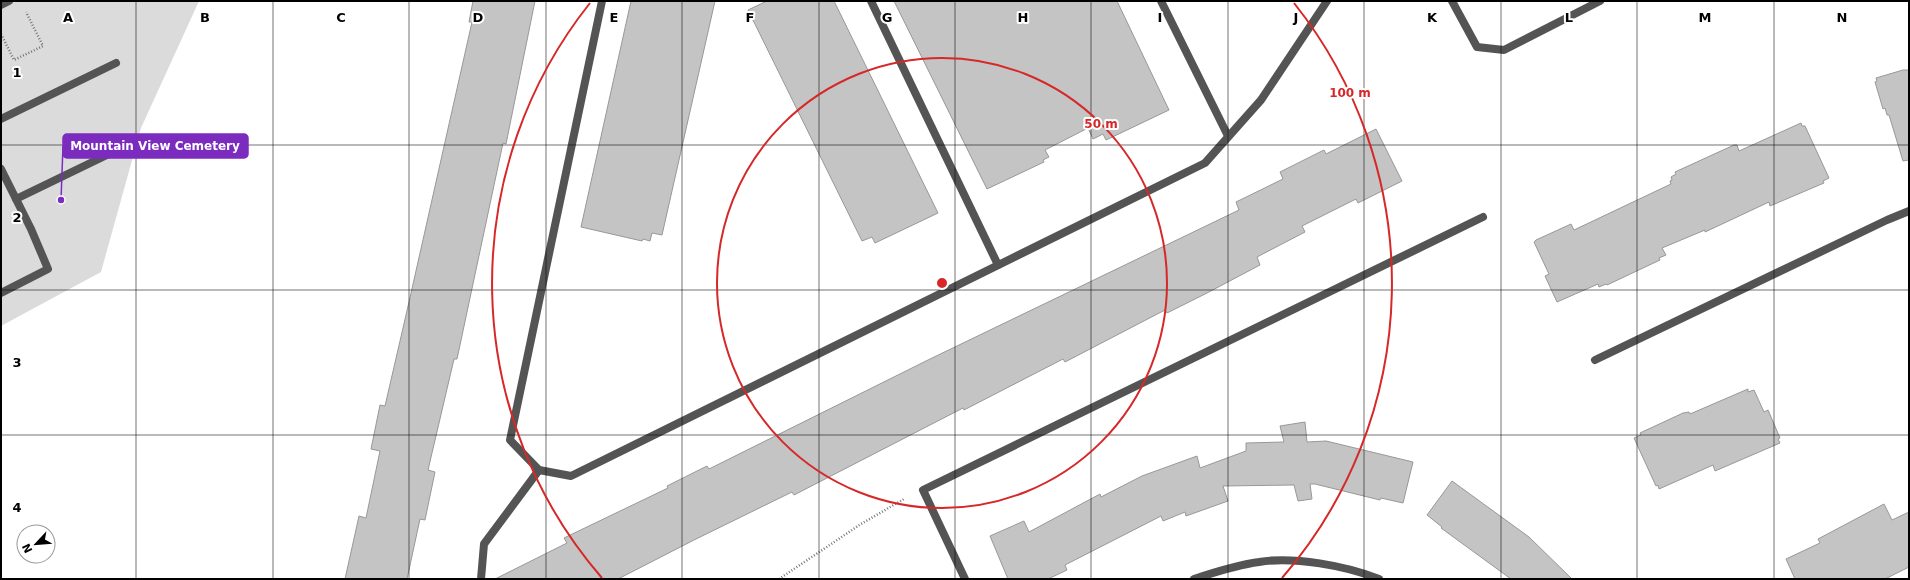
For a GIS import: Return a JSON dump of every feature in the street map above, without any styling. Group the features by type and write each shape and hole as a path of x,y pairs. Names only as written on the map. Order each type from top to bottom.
{"street":[{"path":"1,5 9,1"},
{"path":"602,1 510,440 540,470 571,476 1205,163 1261,100 1327,1"},
{"path":"872,1 998,265"},
{"path":"1161,1 1228,136"},
{"path":"1452,1 1477,47 1504,50 1600,1"},
{"path":"1,119 116,63"},
{"path":"16,199 111,153"},
{"path":"1,169 48,270 1,293"},
{"path":"1595,360 1887,220 1909,211"},
{"path":"965,579 923,490 1483,217"},
{"path":"481,579 484,544 540,470"},
{"path":"1194,579 1221,570 1260,561 1288,561 1324,564 1379,579"}],"path":[{"path":"1,34 14,60 43,46 23,7"},
{"path":"778,579 861,524 898,502 923,490"}],"shaded area":[{"path":"1,1 199,1 141,128 101,272 1,326"}],"building":[{"path":"473,1 535,1 506,144 503,143 457,359 454,359 428,470 435,472 425,520 420,519 407,579 345,579 359,516 366,518 380,451 371,449 380,405 385,406 409,302 472,22 469,22"},
{"path":"631,1 715,1 662,235 652,233 650,241 643,239 642,241 581,227"},
{"path":"767,1 834,1 938,213 875,243 872,237 862,241 748,10"},
{"path":"894,1 1117,1 1169,110 1106,140 1103,134 1093,139 1088,128 1045,150 1049,157 1043,160 1044,162 987,189"},
{"path":"1903,70 1909,70 1909,160 1903,161 1889,115 1887,115 1885,108 1883,109 1875,82 1877,81 1876,78"},
{"path":"1801,123 1802,126 1805,126 1829,178 1823,181 1824,183 1770,206 1769,202 1705,232 1705,230 1662,248 1666,255 1659,258 1660,260 1607,285 1606,284 1599,287 1598,284 1557,302 1545,276 1549,274 1534,242 1536,240 1571,224 1574,230 1671,184 1671,177 1676,174 1675,172 1734,145 1737,145 1739,151"},
{"path":"1376,129 1402,181 1358,203 1356,199 1302,226 1305,232 1257,257 1260,265 1207,293 1167,313 1165,310 1065,362 1063,359 964,410 963,408 794,495 792,492 618,579 495,579 567,543 564,538 668,488 667,486 707,466 709,469 930,359 1239,210 1236,202 1283,179 1280,172 1324,150 1326,154"},
{"path":"1748,389 1748,392 1754,390 1764,412 1768,410 1780,438 1778,439 1780,443 1715,471 1713,465 1659,489 1658,485 1656,486 1634,438 1641,435 1640,433 1683,413 1689,412 1690,414"},
{"path":"1305,422 1307,442 1326,441 1413,462 1403,503 1381,498 1380,500 1315,484 1310,484 1312,499 1298,501 1294,485 1223,486 1228,501 1186,516 1185,512 1163,521 1161,516 1065,565 1067,570 1048,579 1008,579 990,536 1024,521 1029,532 1100,494 1101,497 1142,476 1197,456 1200,468 1246,451 1246,443 1284,442 1280,426"},
{"path":"1452,481 1529,537 1572,579 1511,579 1441,528 1442,527 1427,515"},
{"path":"1884,504 1892,520 1909,512 1909,567 1885,579 1795,579 1786,559 1820,543 1818,539"}],"place":[{"name":"Mountain View Cemetery","path":"61,200"}]}
